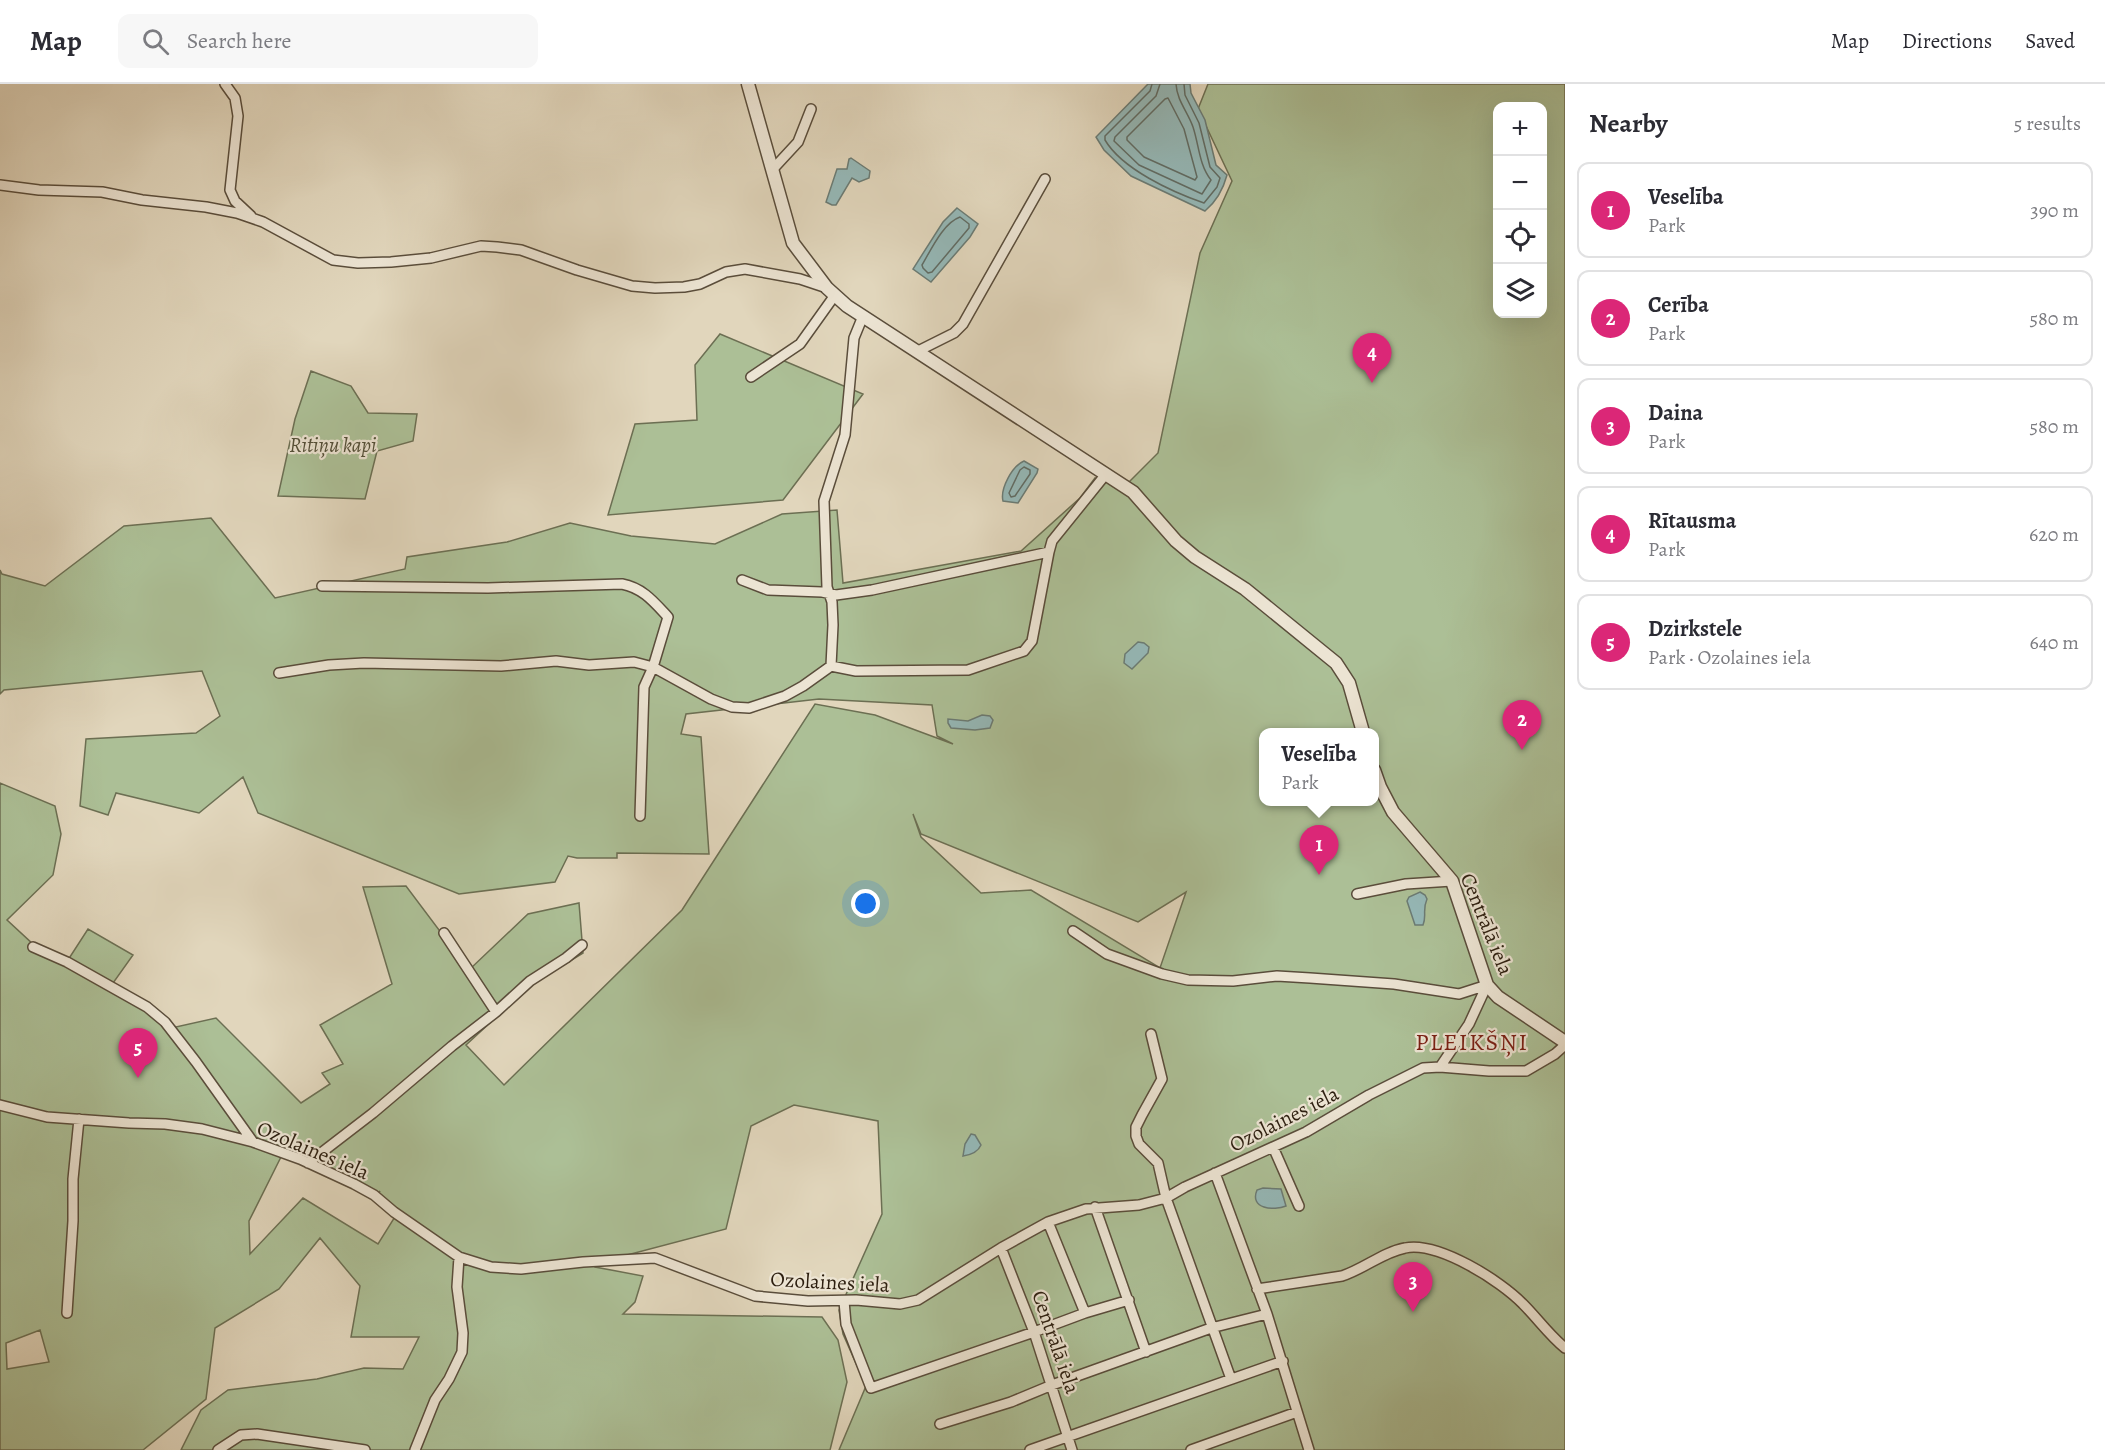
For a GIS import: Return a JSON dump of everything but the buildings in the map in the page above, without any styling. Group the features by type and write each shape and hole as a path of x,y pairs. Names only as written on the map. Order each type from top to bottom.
{"street":[{"path":"225,84 236,98 238,116 230,173 230,190 235,201 254,219"},
{"path":"748,84 794,243 831,292"},
{"path":"773,169 798,142 812,109"},
{"path":"918,351 954,333 963,324 1045,179"},
{"path":"0,186 102,192 141,200 206,207 263,222 333,260 350,262 392,262 431,258 482,246 521,250 632,286 684,287 700,284 726,272 745,269 800,279 831,292 863,316 1133,492 1176,541 1195,557 1245,589 1336,663 1349,683 1362,728"},
{"path":"800,279 809,264"},
{"path":"751,377 800,344 831,292"},
{"path":"831,666 833,625 832,602 827,587 824,501 845,435 854,338 863,316"},
{"path":"279,674 329,665 364,663 501,666 556,661 589,665 634,662 653,667 711,699 732,707 749,708 785,696 831,666 856,671 968,670 1024,651 1032,641 1052,541 1106,474"},
{"path":"742,580 768,590 836,595 872,590 1049,552"},
{"path":"322,586 488,588 622,584 634,587 650,597 668,617 653,667 644,687 640,816"},
{"name":"Centrālā iela","path":"1379,784 1393,812 1452,882 1487,985 1498,997 1565,1043"},
{"path":"1357,894 1406,884 1452,882"},
{"path":"1073,931 1107,954 1162,974 1188,980 1233,981 1277,976 1394,984 1459,994 1487,985"},
{"path":"444,933 496,1012"},
{"path":"308,1163 335,1144 496,1012 530,981 582,945"},
{"path":"33,947 67,962 147,1007 165,1023 196,1062 253,1142"},
{"path":"1440,1067 1469,1024 1487,985"},
{"path":"1150,1034 1162,1079 1136,1127 1136,1136 1139,1144 1158,1163 1166,1198 1231,1379"},
{"name":"Ozolaines iela","path":"0,1106 47,1117 165,1124 202,1129 253,1142 308,1163 374,1195 394,1212 459,1257 491,1267 521,1269 583,1262 655,1258 755,1296 808,1301 900,1304 918,1300 1001,1248 1048,1222 1095,1207 1139,1205 1166,1198 1185,1187 1306,1132 1369,1095 1423,1068 1526,1071 1556,1054 1565,1043"},
{"path":"67,1313 73,1221 73,1179 79,1119"},
{"path":"1273,1147 1299,1206"},
{"path":"1215,1173 1267,1314 1309,1450"},
{"path":"1095,1207 1146,1352"},
{"path":"1048,1222 1085,1312"},
{"path":"1257,1288 1342,1276 1355,1272 1402,1248 1417,1245 1452,1256 1503,1288 1522,1303 1553,1339 1565,1348"},
{"name":"Centrālā iela","path":"1001,1248 1034,1332 1072,1450"},
{"path":"415,1450 435,1400 462,1352 463,1333 457,1287 459,1257"},
{"path":"844,1301 846,1324 871,1388 1085,1312 1129,1300"},
{"path":"940,1424 1011,1402 1211,1328 1267,1314"},
{"path":"1030,1450 1282,1361"},
{"path":"1191,1450 1297,1413"},
{"path":"218,1450 241,1435 257,1434 365,1450"}],"green space":[{"path":"1208,84 1565,84 1565,1450 839,1450 866,1386 843,1334 839,1310 882,1214 878,1121 794,1105 751,1126 726,1229 593,1264 595,1267 643,1276 635,1302 623,1314 822,1317 838,1340 847,1382 830,1450 181,1450 201,1410 228,1390 317,1379 364,1368 403,1369 419,1337 351,1337 360,1286 320,1238 279,1289 215,1328 206,1399 143,1450 0,1450 0,783 55,806 61,834 53,875 7,920 33,944 68,960 88,929 133,955 113,983 176,1027 216,1018 301,1103 330,1084 322,1073 343,1064 320,1025 392,984 363,887 406,886 469,970 528,914 579,903 583,953 532,984 466,1045 504,1085 682,910 815,704 875,715 953,744 937,736 932,705 819,699 686,714 681,734 701,737 709,854 617,853 617,858 568,856 555,882 459,894 258,813 243,777 199,813 116,793 108,815 80,806 86,739 196,733 220,716 202,671 4,690 0,694 0,570 2,574 45,586 124,526 211,518 275,598 405,569 407,557 507,542 570,523 631,536 715,544 782,514 837,510 843,583 1021,551 1080,498 1095,478 1099,480 1106,474 1123,488 1158,453 1200,253 1232,181 1198,109","holes":["913,814 921,834 1138,922 1186,892 1160,968 1031,890 981,893 921,837","283,1153 374,1196 380,1191 378,1195 398,1212 378,1244 303,1198 250,1254 249,1221","40,1330 49,1362 7,1369 6,1343"]},
{"path":"720,334 863,394 783,500 608,515 635,424 697,420 695,365"},
{"name":"Ritiņu kapi","path":"311,371 351,386 368,413 417,414 413,441 377,451 365,499 278,496 295,419"}],"water":[{"path":"1148,84 1190,84 1191,93 1205,120 1216,165 1227,175 1219,195 1205,211 1131,176 1104,150 1096,137"},
{"path":"851,158 870,171 869,178 859,182 852,178 836,205 832,205 826,202 837,169 847,169"},
{"path":"957,208 978,224 970,237 931,282 913,269 943,222"},
{"path":"1024,461 1038,469 1037,473 1018,503 1003,501 1003,490 1008,478"},
{"path":"1138,642 1149,647 1148,653 1132,669 1124,663 1125,654"},
{"path":"982,715 990,716 993,720 990,728 975,730 951,728 948,723 948,719 968,721"},
{"path":"1420,892 1427,899 1425,919 1423,925 1415,925 1407,901 1409,897"},
{"path":"971,1134 975,1135 981,1145 974,1153 963,1156 965,1144"},
{"path":"1281,1189 1286,1206 1269,1208 1259,1205 1255,1196 1257,1190"}],"place":[{"name":"Rītausma","path":"1372,383"},
{"name":"Cerība","path":"1522,750"},
{"name":"Veselība","path":"1319,875"},
{"name":"Dzirkstele","path":"138,1078"},
{"name":"Daina","path":"1413,1312"}],"district":[{"name":"PLEIKŠŅI","path":"1472,1042"}]}
